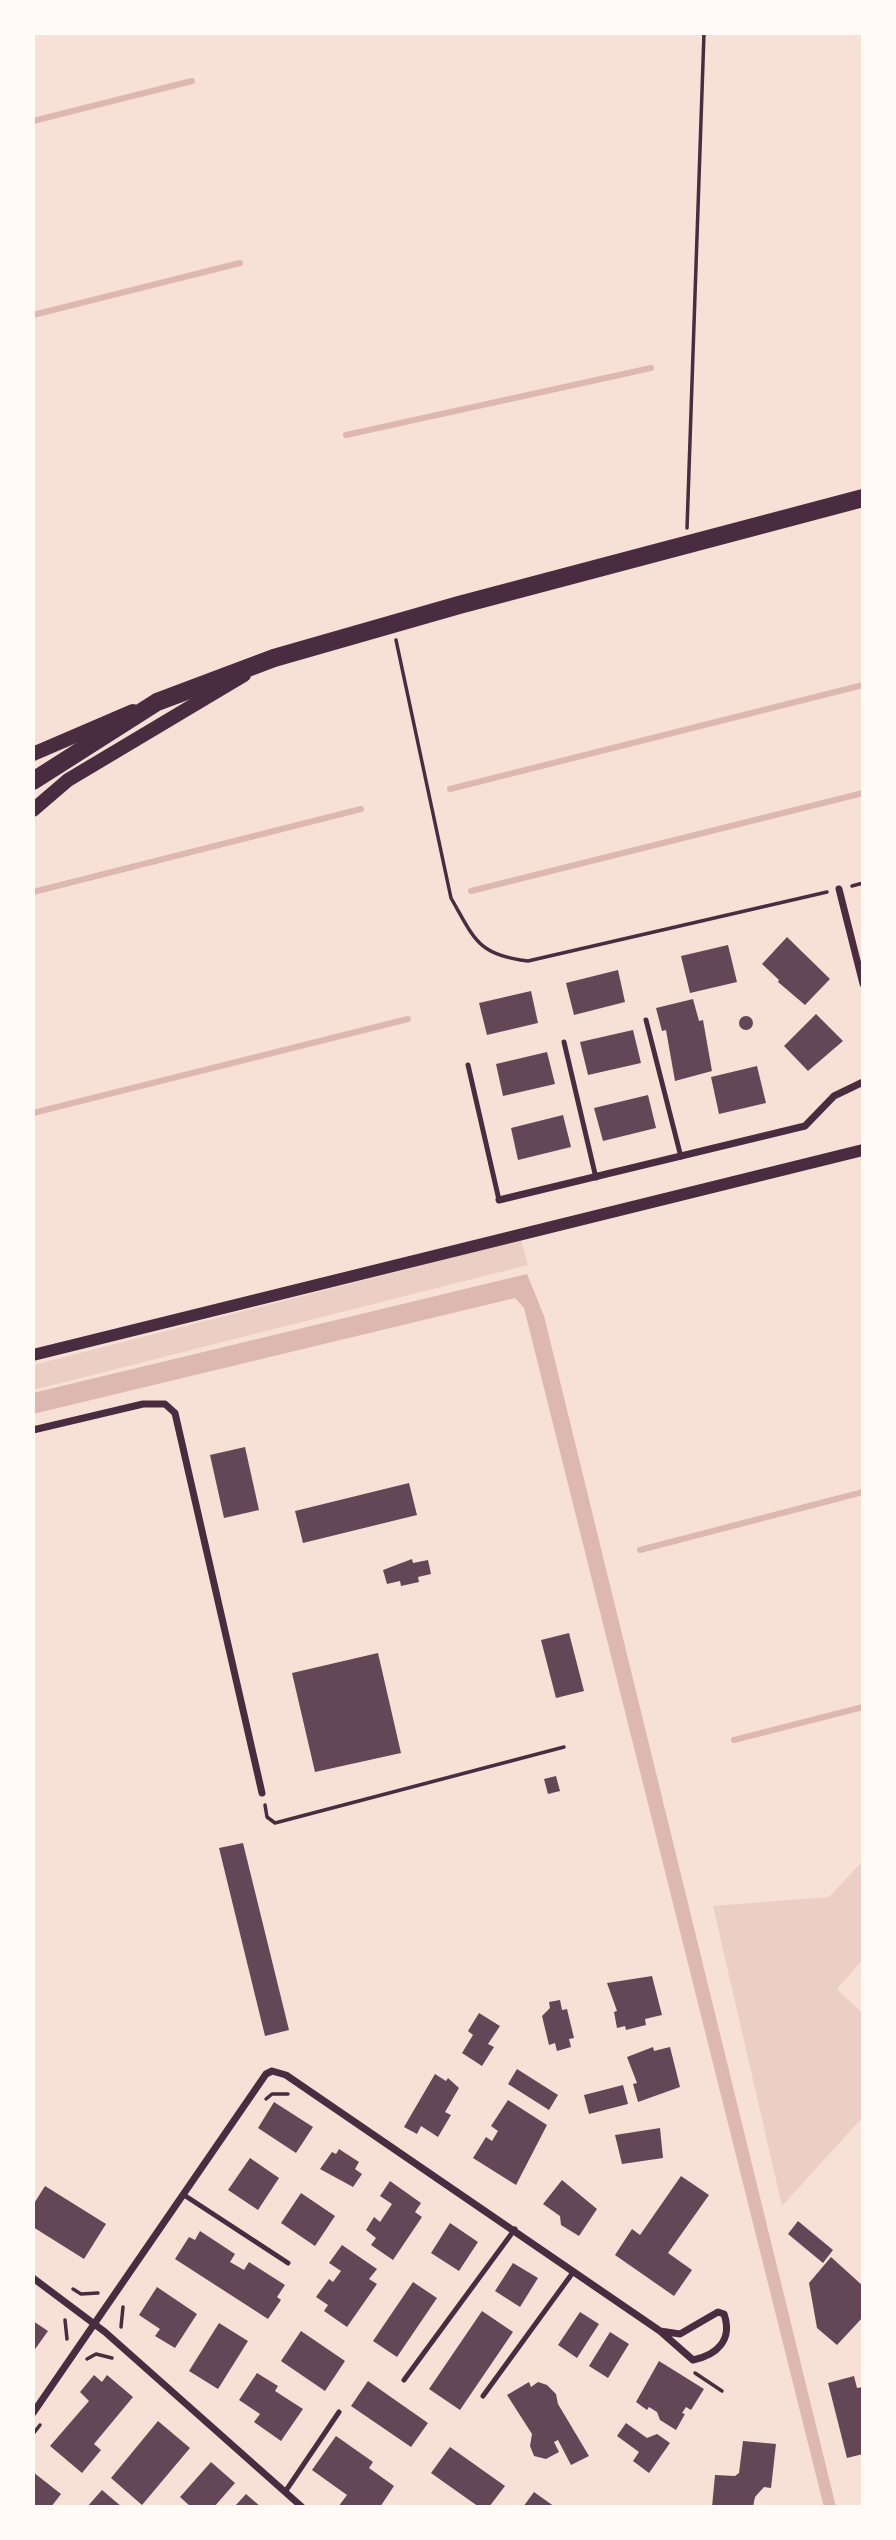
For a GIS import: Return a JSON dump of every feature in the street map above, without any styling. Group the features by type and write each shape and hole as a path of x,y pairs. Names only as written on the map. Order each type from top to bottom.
{"main road":[{"path":"33,754 157,702 274,658 459,605 863,498"},
{"path":"33,810 68,780 274,658"},
{"path":"33,781 157,702"}],"street":[{"path":"839,889 863,984"},
{"path":"499,1200 805,1126 834,1096 863,1082"},
{"path":"33,1355 863,1150"},
{"path":"33,1430 143,1404 165,1404 175,1413 262,1793"},
{"path":"33,2413 266,2074 272,2071 286,2075 515,2230 660,2331 693,2360 709,2356 720,2348 728,2324 724,2314 718,2312 680,2334 660,2331"},
{"path":"33,2278 94,2325 302,2507"}],"lane":[{"path":"646,1020 681,1157"},
{"path":"564,1041 596,1178"},
{"path":"468,1065 499,1200"},
{"path":"184,2195 288,2263"},
{"path":"404,2380 515,2230"},
{"path":"483,2396 574,2271"},
{"path":"285,2492 339,2412"}],"path":[{"path":"686,545 704,33"},
{"path":"393,624 452,898 471,932 487,952 528,961 863,883"},
{"path":"262,1793 267,1817 275,1823 564,1747"},
{"path":"265,2099 280,2092 292,2095"},
{"path":"70,2287 90,2295 98,2293 106,2285"},
{"path":"125,2333 120,2317 128,2301"},
{"path":"60,2314 69,2330 63,2346"},
{"path":"688,2368 722,2391"}],"shaded area":[{"path":"521,1240 528,1265 33,1390 33,1365"},
{"path":"527,1274 544,1316 836,2507 824,2507 524,1308 515,1298 33,1414 33,1393"},
{"path":"863,1861 863,1959 837,1989 863,2014 863,2117 782,2206 713,1906 829,1897"}],"building":[{"path":"787,937 830,979 805,1005 762,964"},
{"path":"728,945 737,982 690,993 681,956"},
{"path":"618,970 625,1002 574,1015 566,983"},
{"path":"531,991 538,1023 487,1035 479,1003"},
{"path":"693,999 699,1021 703,1020 712,1071 675,1081 666,1030 662,1031 656,1008"},
{"path":"816,1014 843,1041 808,1071 784,1046"},
{"path":"746,1016 751,1018 751,1028 746,1030 741,1028 739,1023 741,1018"},
{"path":"633,1030 641,1063 588,1075 580,1042"},
{"path":"547,1052 555,1084 503,1096 496,1064"},
{"path":"757,1066 766,1103 719,1114 711,1077"},
{"path":"648,1095 656,1128 603,1141 594,1108"},
{"path":"563,1115 571,1147 518,1160 511,1128"},
{"path":"245,1447 259,1510 224,1518 210,1455"},
{"path":"409,1483 417,1515 303,1543 295,1511"},
{"path":"412,1559 413,1563 428,1560 431,1574 418,1577 419,1582 401,1586 400,1581 387,1584 383,1570"},
{"path":"569,1633 584,1691 556,1698 541,1640"},
{"path":"378,1653 401,1753 315,1772 292,1673"},
{"path":"556,1776 560,1791 548,1794 544,1779"},
{"path":"243,1843 289,2030 265,2036 219,1848"},
{"path":"652,1976 662,2015 645,2019 646,2025 626,2030 625,2026 617,2028 614,2012 617,2011 607,1983"},
{"path":"560,2000 562,2010 567,2009 574,2038 569,2039 571,2047 557,2051 555,2043 549,2045 542,2016 550,2008 549,2002"},
{"path":"479,2013 500,2026 488,2044 494,2047 482,2066 462,2053 473,2035 468,2031"},
{"path":"653,2047 654,2051 670,2047 680,2087 638,2102 633,2084 637,2083 627,2057"},
{"path":"517,2069 558,2095 549,2110 508,2084"},
{"path":"435,2074 446,2081 448,2078 459,2088 445,2112 451,2115 438,2137 421,2126 417,2134 404,2127"},
{"path":"623,2085 628,2104 589,2114 584,2095"},
{"path":"508,2100 547,2125 516,2185 473,2158 486,2137 492,2141 498,2131 491,2126"},
{"path":"274,2102 313,2127 296,2153 258,2128"},
{"path":"660,2128 663,2158 622,2164 615,2135"},
{"path":"339,2149 359,2162 355,2169 362,2174 353,2187 320,2169 332,2152 336,2154"},
{"path":"250,2158 279,2178 258,2210 228,2190"},
{"path":"681,2176 709,2195 668,2253 692,2270 674,2296 615,2255 632,2229 640,2235"},
{"path":"562,2180 597,2209 579,2236 561,2225 560,2216 543,2204"},
{"path":"390,2181 421,2203 415,2212 422,2217 393,2260 371,2245 376,2238 366,2230 374,2217 380,2222 392,2204 380,2196"},
{"path":"45,2186 106,2224 84,2259 33,2227 33,2205"},
{"path":"301,2193 335,2216 315,2246 281,2223"},
{"path":"798,2221 833,2250 823,2263 788,2234"},
{"path":"450,2223 478,2242 459,2271 431,2253"},
{"path":"200,2231 235,2254 230,2262 244,2270 249,2262 285,2285 277,2297 281,2300 268,2319 175,2259 189,2237 195,2240"},
{"path":"342,2245 377,2269 369,2279 377,2284 347,2327 324,2311 328,2305 316,2297 329,2279 333,2282 341,2271 329,2263"},
{"path":"831,2257 863,2286 863,2317 837,2345 817,2328 809,2283"},
{"path":"513,2263 538,2278 520,2307 495,2291"},
{"path":"413,2282 437,2298 397,2357 373,2341"},
{"path":"157,2287 197,2314 175,2348 155,2336 160,2329 139,2315"},
{"path":"482,2311 513,2332 460,2410 429,2389"},
{"path":"580,2312 599,2324 577,2358 558,2345"},
{"path":"33,2321 48,2331 33,2352"},
{"path":"219,2323 248,2341 218,2389 189,2371"},
{"path":"301,2331 345,2361 325,2391 281,2361"},
{"path":"610,2332 629,2344 608,2378 589,2366"},
{"path":"659,2361 704,2389 691,2410 686,2407 676,2430 660,2420 657,2412 649,2407 647,2410 636,2402"},
{"path":"257,2373 278,2386 275,2391 303,2409 281,2441 254,2422 260,2414 239,2400"},
{"path":"94,2375 102,2382 107,2375 133,2397 94,2444 101,2450 82,2473 50,2446 89,2401 80,2392"},
{"path":"854,2376 857,2388 863,2387 863,2454 847,2458 828,2383"},
{"path":"368,2381 428,2423 411,2447 351,2406"},
{"path":"529,2382 531,2387 538,2382 547,2385 556,2394 558,2404 589,2456 571,2465 558,2440 554,2442 559,2452 546,2459 534,2456 530,2446 532,2434 507,2395"},
{"path":"158,2421 190,2448 142,2505 111,2478"},
{"path":"626,2423 647,2438 657,2434 670,2443 649,2473 633,2461 639,2452 617,2436"},
{"path":"336,2436 373,2462 369,2468 394,2486 380,2507 338,2507 347,2495 312,2470"},
{"path":"743,2441 776,2444 771,2488 764,2487 755,2497 753,2507 712,2507 715,2475 735,2476 739,2473"},
{"path":"450,2447 505,2486 489,2507 479,2507 431,2473"},
{"path":"211,2462 235,2483 214,2507 191,2507 180,2497"},
{"path":"33,2472 61,2494 51,2507 33,2507"},
{"path":"102,2490 122,2507 87,2507"},
{"path":"534,2492 555,2507 523,2507"},
{"path":"246,2494 261,2507 234,2507"}],"waterway":[{"path":"33,121 192,81"},
{"path":"33,315 240,263"},
{"path":"346,435 651,368"},
{"path":"450,789 863,685"},
{"path":"471,891 863,793"},
{"path":"33,892 361,809"},
{"path":"33,1113 408,1019"},
{"path":"640,1550 863,1492"},
{"path":"734,1740 863,1707"}]}
